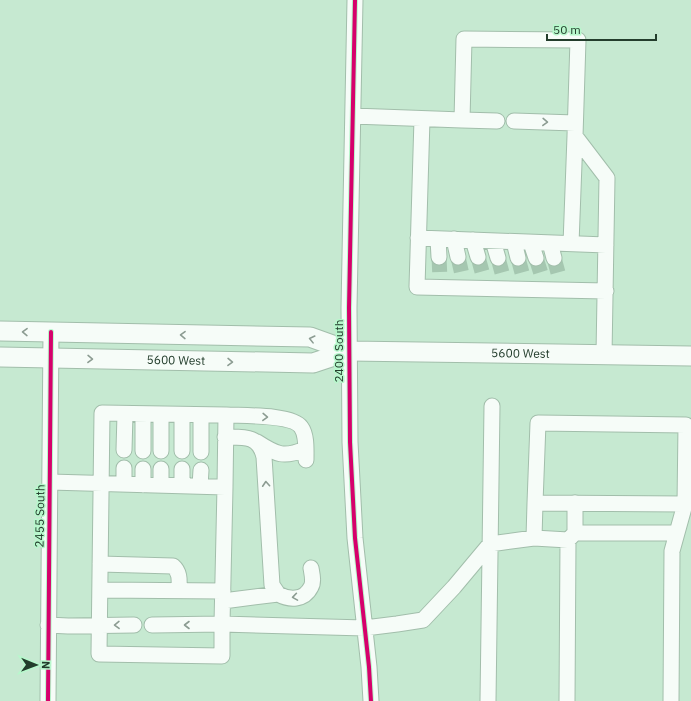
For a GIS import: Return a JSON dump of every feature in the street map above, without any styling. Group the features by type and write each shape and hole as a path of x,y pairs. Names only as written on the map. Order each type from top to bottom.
{"main road":[{"name":"5600 West","path":"0,331 310,337 349,351 691,356"},
{"name":"5600 West","path":"0,357 313,364 349,351"}],"street":[{"name":"2400 South","path":"355,0 349,351 351,481 371,701"},
{"path":"462,120 464,39 578,40 571,244"},
{"path":"353,116 497,121"},
{"path":"422,119 417,287 440,283 562,285 606,291"},
{"path":"514,121 575,129 607,178 604,354"},
{"path":"418,238 606,245"},
{"path":"438,239 439,257"},
{"path":"454,239 458,257"},
{"path":"473,240 478,257"},
{"path":"493,241 498,258"},
{"path":"514,242 518,258"},
{"path":"531,243 536,258"},
{"path":"550,243 554,258"},
{"name":"2455 South","path":"48,701 51,332"},
{"path":"488,701 492,406"},
{"path":"226,415 222,656 99,654 102,413 226,415 284,418 294,421 301,426 304,436 306,455 280,454 270,451 258,442 251,439 226,437"},
{"path":"124,450 125,414"},
{"path":"143,451 144,414"},
{"path":"161,414 161,451"},
{"path":"182,415 182,452"},
{"path":"201,415 201,452"},
{"path":"534,538 538,422 686,425 685,504 672,551 671,701"},
{"path":"258,442 262,448 264,457 272,585 278,594"},
{"path":"124,468 124,484"},
{"path":"143,469 143,485"},
{"path":"161,469 161,485"},
{"path":"182,469 182,486"},
{"path":"200,486 201,470"},
{"path":"50,482 225,487"},
{"path":"535,503 685,504"},
{"path":"567,701 571,536 575,503"},
{"path":"152,625 222,624 365,628 423,620 454,587 490,544 534,538 677,533"},
{"path":"100,564 173,566 178,570 178,591"},
{"path":"100,590 178,591 223,596 278,594 292,599 299,598 307,593 311,587 311,568"},
{"path":"48,625 68,626 134,624"}],"tunnel":[{"path":"439,257 440,279"},
{"path":"458,257 463,279"},
{"path":"478,257 484,279"},
{"path":"498,258 504,280"},
{"path":"518,258 524,280"},
{"path":"536,258 543,280"},
{"path":"554,258 560,280"}],"cycle path":[{"path":"355,0 349,308 350,442 355,538 369,667 371,701"},
{"path":"48,701 51,332"}]}
